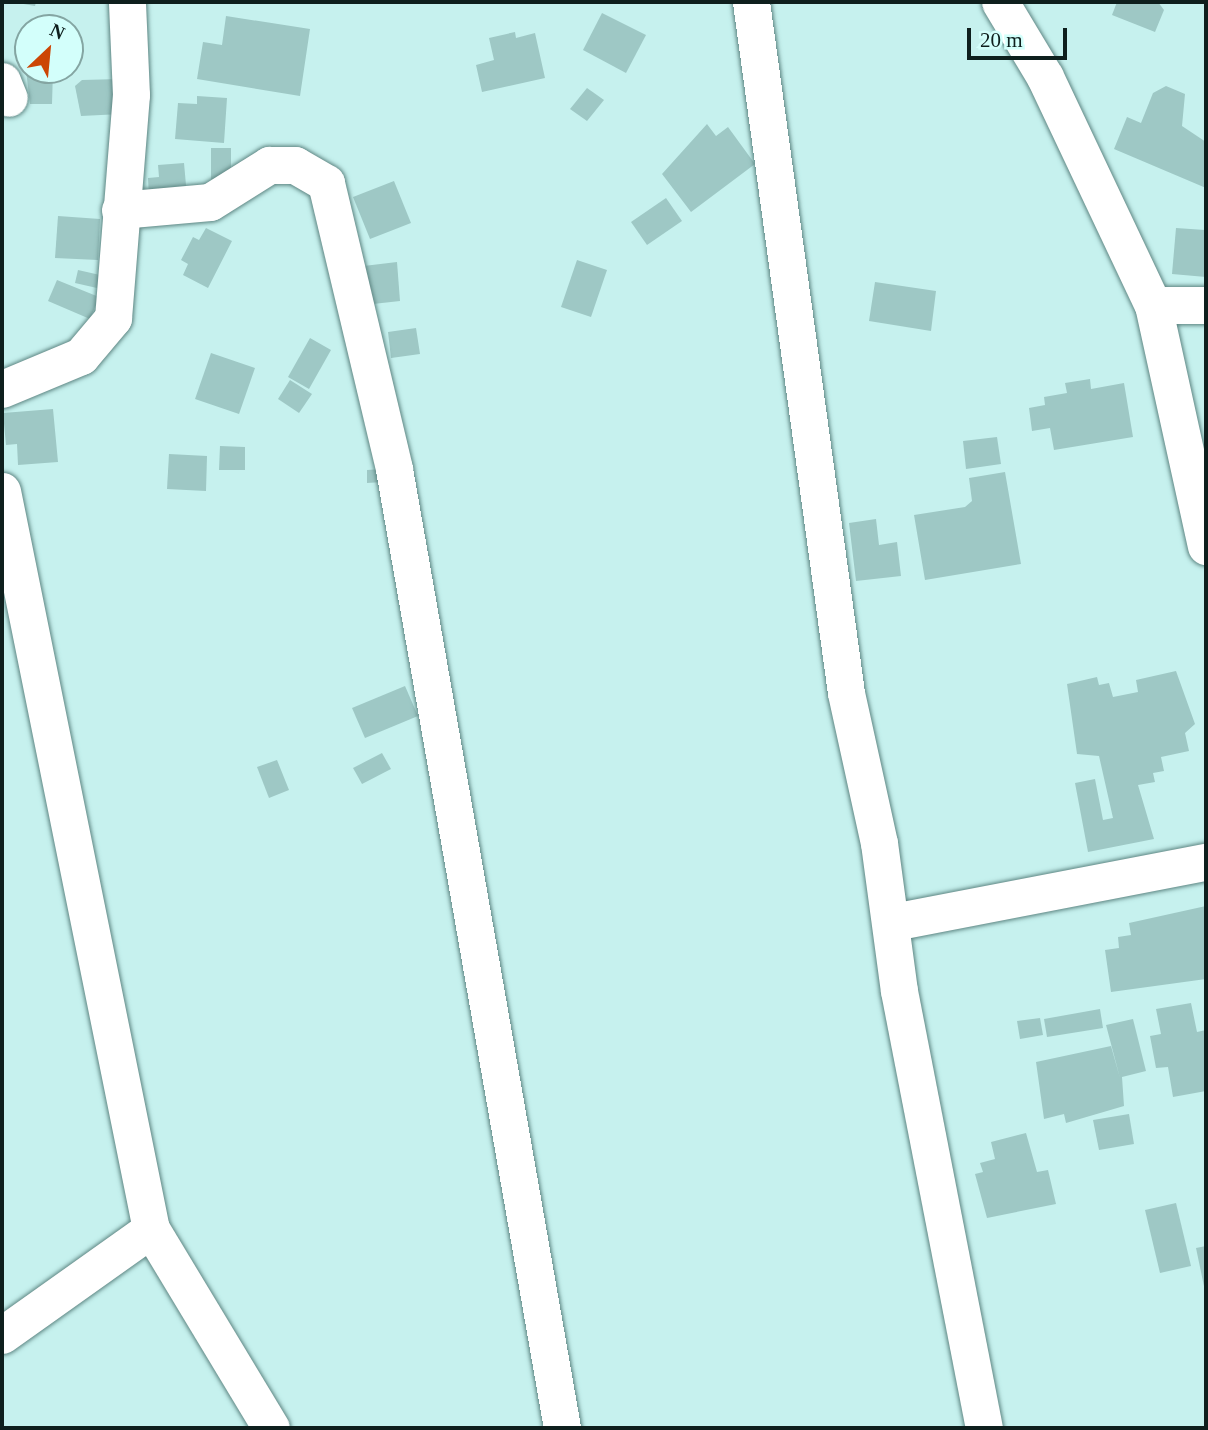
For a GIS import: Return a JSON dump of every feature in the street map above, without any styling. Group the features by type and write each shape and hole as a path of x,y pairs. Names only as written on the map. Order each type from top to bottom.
{"street":[{"path":"2,389 81,356 113,318 131,95 127,2"},
{"path":"751,2 815,504 894,922 899,991 984,1428"},
{"path":"1000,2 1045,77 1153,305 1206,546"},
{"path":"120,211 210,202 269,165 295,165 326,183 394,469 562,1428"},
{"path":"1153,305 1206,304"},
{"path":"2,491 151,1229 271,1428"},
{"path":"894,922 1206,862"},
{"path":"2,1335 151,1229"}],"building":[{"path":"12,2 36,2 35,6"},
{"path":"1117,2 1158,2 1164,10 1155,32 1112,15"},
{"path":"602,13 646,35 626,73 583,50"},
{"path":"226,16 310,29 300,96 197,79 203,42 222,45"},
{"path":"515,32 516,38 535,33 545,78 482,92 476,65 494,60 489,38"},
{"path":"120,79 121,114 81,116 75,86 84,84 84,80"},
{"path":"28,84 53,84 52,104 30,104"},
{"path":"1166,86 1185,94 1182,126 1206,142 1206,188 1114,149 1127,117 1141,123 1153,93"},
{"path":"587,88 604,100 587,121 570,109"},
{"path":"197,96 227,98 224,143 175,139 178,103 197,104"},
{"path":"707,124 716,136 728,127 755,164 691,212 662,174"},
{"path":"211,148 231,148 231,179 211,179"},
{"path":"184,163 187,196 149,198 148,178 159,177 158,165"},
{"path":"394,181 411,223 370,239 353,197"},
{"path":"666,198 682,221 647,245 631,222"},
{"path":"58,216 100,219 98,260 55,258"},
{"path":"206,228 232,241 208,288 183,275 188,264 181,260 193,237 199,240"},
{"path":"1176,228 1205,230 1206,277 1172,274"},
{"path":"577,260 607,270 591,317 561,307"},
{"path":"397,262 400,301 373,304 347,268"},
{"path":"78,270 100,275 97,288 75,283"},
{"path":"57,280 99,297 90,319 48,301"},
{"path":"875,282 936,291 931,331 869,321"},
{"path":"416,328 420,354 391,358 388,332"},
{"path":"310,338 331,350 309,389 288,377"},
{"path":"211,353 255,368 239,414 195,399"},
{"path":"1090,379 1091,389 1124,383 1133,437 1054,450 1050,428 1032,431 1029,408 1045,405 1044,397 1067,393 1065,383"},
{"path":"290,380 312,394 299,413 278,399"},
{"path":"53,409 58,462 18,465 17,444 6,445 3,413"},
{"path":"997,437 1001,464 966,469 963,441"},
{"path":"220,446 245,447 245,470 219,470"},
{"path":"169,454 207,456 206,491 167,489"},
{"path":"382,469 382,482 367,483 367,470"},
{"path":"1005,472 1021,564 925,580 914,515 965,507 972,501 969,478"},
{"path":"876,519 879,545 897,542 901,576 856,581 849,523"},
{"path":"1176,671 1195,724 1185,733 1189,751 1161,757 1164,771 1153,773 1155,782 1138,785 1154,839 1088,852 1075,783 1095,779 1103,820 1113,818 1099,756 1077,754 1067,684 1097,677 1099,685 1109,683 1113,697 1138,692 1136,680"},
{"path":"405,686 418,716 365,738 352,708"},
{"path":"382,753 391,769 362,784 353,768"},
{"path":"277,760 289,790 269,798 257,767"},
{"path":"1206,906 1206,979 1111,992 1105,950 1119,948 1118,937 1131,935 1129,923"},
{"path":"1191,1003 1197,1032 1206,1030 1206,1091 1173,1097 1168,1067 1156,1068 1150,1036 1161,1034 1156,1009"},
{"path":"1100,1009 1103,1028 1047,1037 1044,1019"},
{"path":"1040,1018 1043,1035 1020,1039 1017,1021"},
{"path":"1133,1019 1146,1071 1122,1077 1124,1106 1066,1123 1064,1114 1044,1119 1036,1062 1111,1046 1120,1078 1106,1025"},
{"path":"1129,1114 1134,1144 1099,1150 1093,1120"},
{"path":"1026,1133 1037,1172 1048,1170 1056,1204 987,1218 975,1174 983,1172 980,1163 995,1159 991,1142"},
{"path":"1176,1203 1191,1266 1160,1273 1145,1210"},
{"path":"1206,1246 1206,1291 1205,1291 1196,1248"}]}
